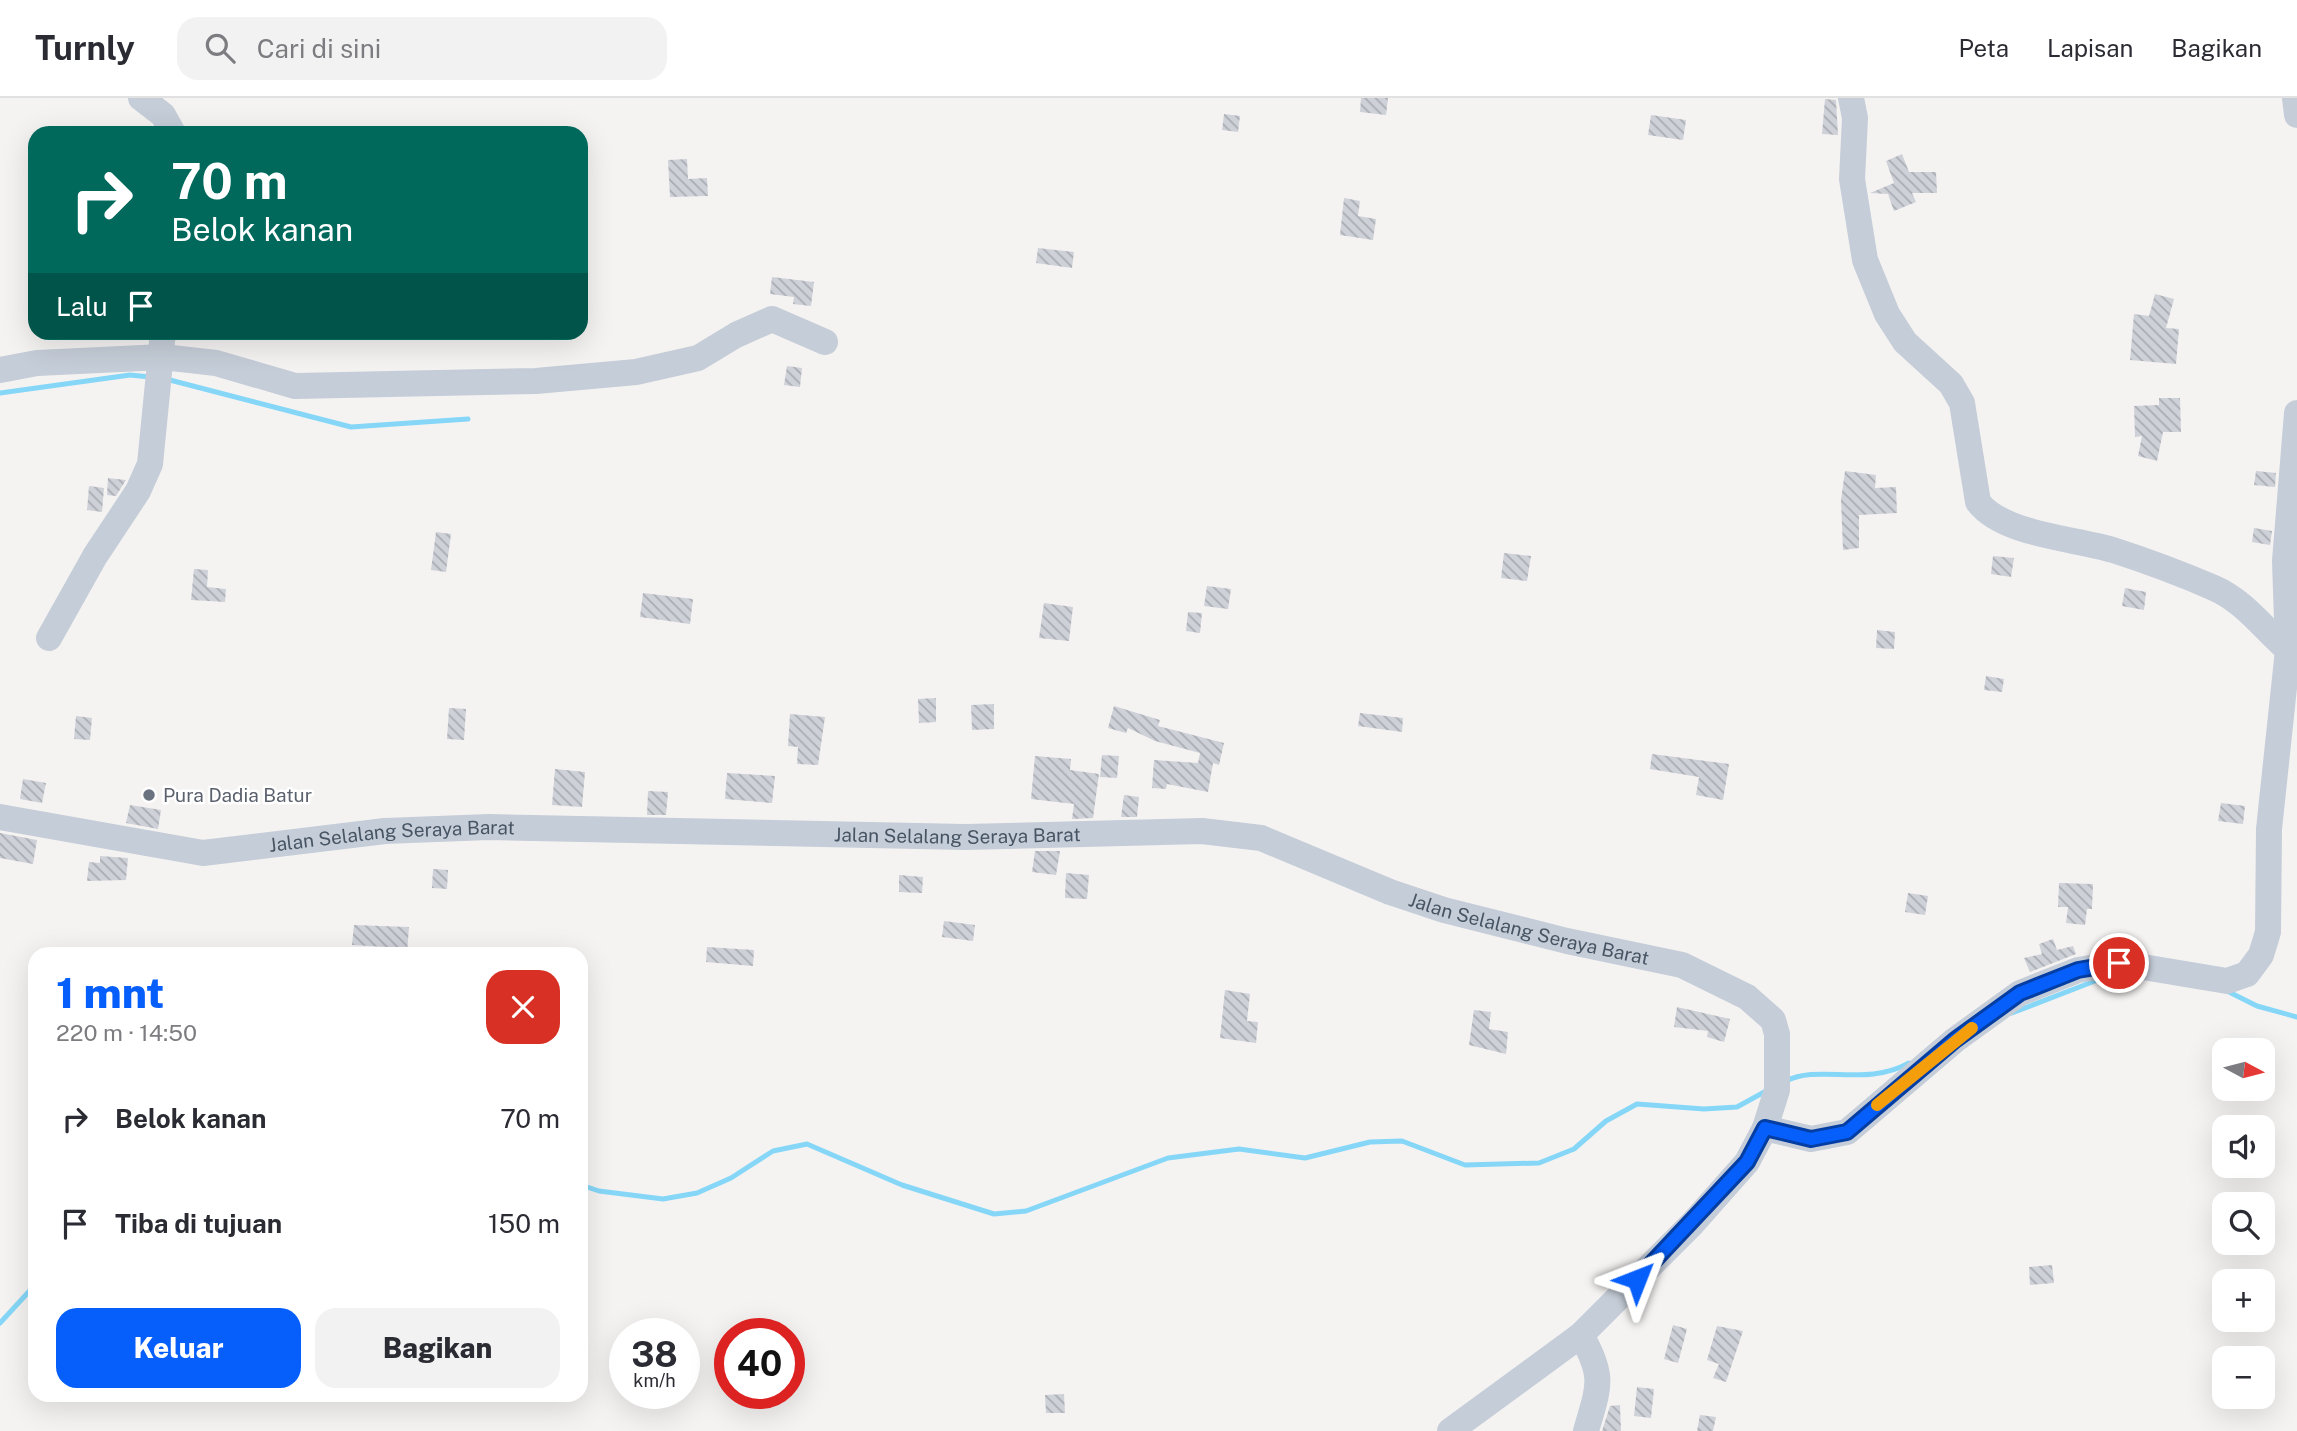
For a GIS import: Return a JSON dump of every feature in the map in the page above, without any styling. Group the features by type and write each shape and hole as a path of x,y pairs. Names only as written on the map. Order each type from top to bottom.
{"street":[{"path":"141,98 163,115 169,126"},
{"path":"1852,98 1855,118 1852,179 1865,261 1887,314 1905,342 1951,384 1962,403 1978,502 1994,518 2112,550 2217,589 2248,610 2288,650"},
{"path":"2295,98 2297,115"},
{"path":"0,370 163,345 295,386 536,382 636,372 706,355 736,335 772,319 825,342"},
{"path":"49,638 95,556 138,491 150,464 163,345"},
{"path":"1765,1128 1811,1139 1847,1132 1955,1040 2020,993 2078,970 2119,963 2227,981 2247,974 2261,955 2268,932 2269,830 2288,650 2284,561 2297,413"},
{"name":"Jalan Selalang Seraya Barat","path":"0,817 203,853 385,831 489,827 965,837 1202,831 1261,838 1390,892 1444,910 1567,942 1682,965 1739,992 1764,1009 1773,1020 1777,1034 1777,1090 1765,1128 1747,1162 1693,1223 1581,1335 1450,1431"},
{"path":"1581,1335 1599,1372 1598,1391 1586,1431"}],"building":[{"path":"1361,98 1388,98 1386,115 1360,112"},
{"path":"1825,99 1836,100 1838,135 1822,134"},
{"path":"1224,114 1240,116 1238,132 1222,130"},
{"path":"1651,115 1686,120 1683,140 1648,135"},
{"path":"1902,154 1909,172 1936,172 1937,193 1912,193 1916,202 1894,211 1888,194 1870,193 1894,183 1886,161"},
{"path":"687,159 688,179 707,178 708,196 670,197 668,160"},
{"path":"1344,198 1360,201 1358,216 1376,219 1373,240 1340,235"},
{"path":"1038,248 1074,252 1072,268 1036,263"},
{"path":"772,277 814,282 811,306 793,304 794,297 770,294"},
{"path":"2155,294 2174,299 2166,328 2179,329 2176,364 2130,360 2134,314 2149,316"},
{"path":"787,366 802,368 800,387 784,385"},
{"path":"2159,398 2180,398 2181,432 2163,432 2157,461 2138,456 2142,436 2135,437 2134,406 2159,405"},
{"path":"1845,471 1876,475 1875,488 1896,487 1897,513 1859,515 1859,548 1843,550 1841,500"},
{"path":"2256,471 2276,473 2275,487 2254,485"},
{"path":"108,478 126,480 116,496 107,495"},
{"path":"89,486 104,488 102,512 87,510"},
{"path":"2254,528 2272,531 2270,545 2252,542"},
{"path":"436,532 451,534 446,572 431,570"},
{"path":"1504,553 1531,556 1527,581 1501,578"},
{"path":"1993,556 2014,558 2011,577 1991,574"},
{"path":"194,569 208,570 207,587 226,589 225,602 191,600"},
{"path":"1207,586 1231,589 1228,609 1204,606"},
{"path":"2125,588 2146,592 2144,610 2122,606"},
{"path":"643,593 693,599 690,624 640,617"},
{"path":"1044,603 1073,607 1069,641 1039,638"},
{"path":"1188,612 1202,613 1200,633 1186,631"},
{"path":"1877,630 1895,632 1894,649 1876,648"},
{"path":"1986,676 2004,679 2002,692 1984,690"},
{"path":"936,698 936,722 919,723 918,699"},
{"path":"994,704 994,729 972,730 971,705"},
{"path":"1114,706 1160,720 1158,726 1224,743 1219,765 1213,763 1208,792 1167,784 1166,789 1152,788 1154,760 1198,763 1200,753 1155,741 1128,728 1126,733 1108,728"},
{"path":"449,708 466,709 464,740 447,739"},
{"path":"1360,713 1403,718 1402,732 1358,726"},
{"path":"790,714 825,717 818,765 797,764 798,747 788,746"},
{"path":"76,716 92,718 90,740 74,739"},
{"path":"1652,754 1729,764 1723,800 1696,795 1699,777 1650,769"},
{"path":"1102,755 1119,756 1117,778 1100,777"},
{"path":"1035,756 1071,759 1070,770 1099,774 1093,818 1072,819 1074,804 1031,799"},
{"path":"555,769 585,772 582,807 552,805"},
{"path":"727,773 775,776 772,803 725,799"},
{"path":"23,779 46,783 42,803 20,799"},
{"path":"648,791 668,792 666,815 647,815"},
{"path":"1124,795 1139,797 1137,817 1121,817"},
{"path":"2221,803 2245,806 2243,824 2218,821"},
{"name":"Pura Dadia Batur","path":"130,805 161,810 158,829 126,823"},
{"path":"0,833 37,840 33,864 0,858"},
{"path":"1035,851 1060,851 1056,875 1032,872"},
{"path":"100,856 128,858 126,880 87,881 89,862 100,863"},
{"path":"433,869 448,870 447,889 432,888"},
{"path":"1066,873 1089,875 1087,899 1065,898"},
{"path":"899,875 923,877 922,893 899,892"},
{"path":"2059,883 2093,884 2092,909 2087,909 2085,925 2066,923 2068,907 2058,907"},
{"path":"1908,893 1928,896 1925,915 1905,912"},
{"path":"944,921 975,925 973,941 942,937"},
{"path":"354,925 409,927 408,947 352,945"},
{"path":"2053,939 2057,950 2073,946 2076,954 2030,972 2024,958 2042,954 2039,944"},
{"path":"707,947 754,950 753,966 706,962"},
{"path":"1225,990 1250,994 1247,1021 1258,1022 1256,1043 1220,1038"},
{"path":"1677,1007 1730,1019 1724,1042 1707,1037 1708,1031 1674,1027"},
{"path":"1474,1010 1491,1012 1489,1029 1508,1032 1506,1054 1469,1045"},
{"path":"2052,1265 2054,1283 2030,1285 2029,1267"},
{"path":"1673,1325 1687,1329 1678,1363 1664,1359"},
{"path":"1717,1326 1743,1331 1726,1382 1713,1378 1719,1364 1707,1360"},
{"path":"1637,1387 1654,1389 1651,1418 1634,1416"},
{"path":"1064,1394 1065,1413 1046,1413 1045,1395"},
{"path":"1620,1405 1621,1431 1602,1431 1610,1406"},
{"path":"1700,1415 1716,1417 1713,1431 1697,1431"}],"waterway":[{"path":"0,393 130,375 150,377"},
{"path":"166,379 351,427 468,419"},
{"path":"2012,1013 2100,979"},
{"path":"2225,990 2257,1006 2297,1017"},
{"path":"1786,1081 1813,1074 1876,1074 1909,1063"},
{"path":"588,1187 663,1199 697,1193 731,1178 773,1151 807,1144 902,1185 994,1214 1026,1211 1168,1158 1239,1149 1305,1158 1370,1142 1402,1141 1465,1165 1539,1163 1574,1149 1606,1121 1637,1104 1704,1109 1737,1107 1768,1090"},
{"path":"0,1323 28,1293"}],"slow traffic":[{"path":"1877,1105 1972,1028"}],"place":[{"name":"Pura Dadia Batur","path":"149,795"}],"route":[{"path":"1637,1279 1693,1223 1747,1162 1765,1128 1811,1139 1825,1139 1847,1132 1867,1112 1955,1040 2020,993 2078,970 2119,963"}]}
